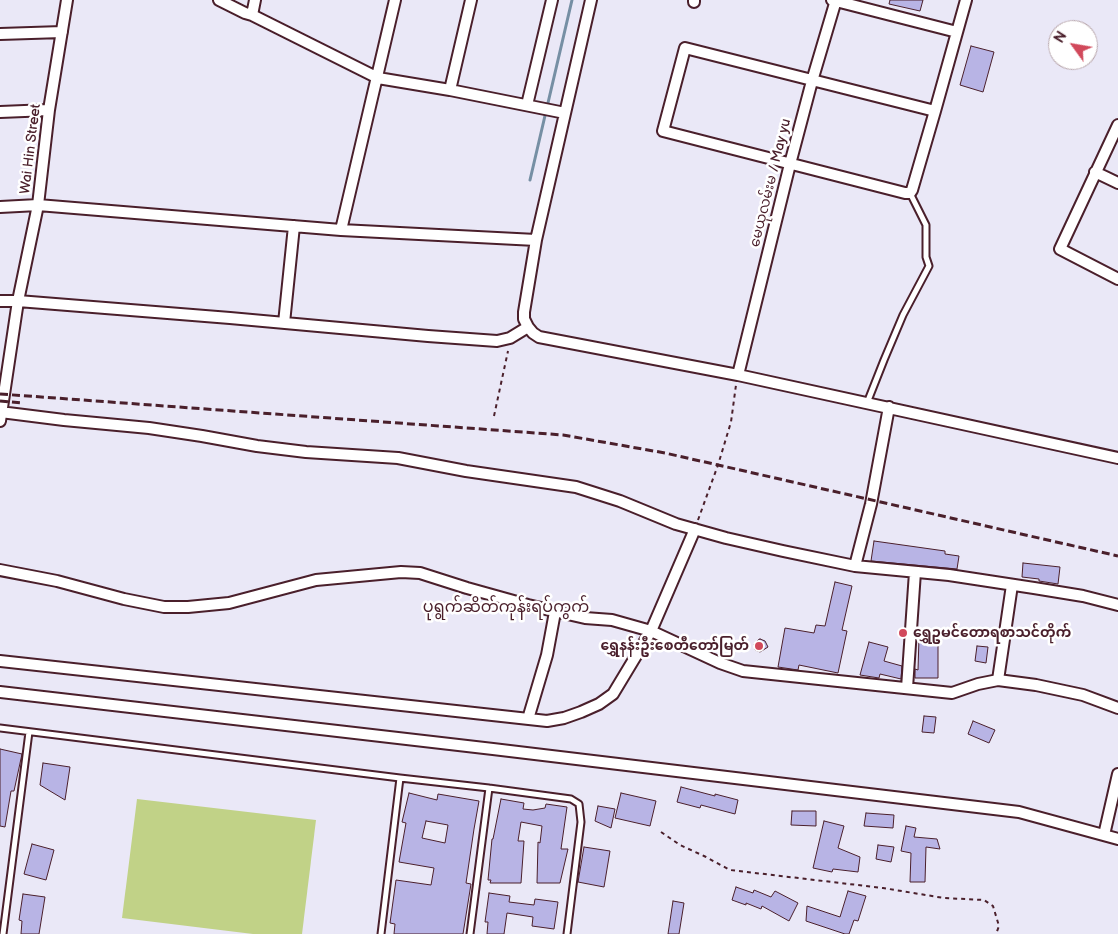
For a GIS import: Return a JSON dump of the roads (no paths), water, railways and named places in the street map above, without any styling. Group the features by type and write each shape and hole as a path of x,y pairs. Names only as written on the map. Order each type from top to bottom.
{"street":[{"name":"Wai Hin Street","path":"0,415 18,301 38,205 49,110 67,0"},
{"path":"220,0 378,78 563,112"},
{"path":"252,15 255,0"},
{"path":"341,230 395,0"},
{"path":"450,90 471,0"},
{"path":"527,105 552,0"},
{"path":"592,0 563,112 536,240 524,312 524,319 533,333 539,337 738,374 1118,458"},
{"path":"835,0 957,32"},
{"name":"မေယုလမ်းမ / May yu","path":"738,374 790,164 835,0"},
{"path":"935,112 685,48 663,131 910,193 935,112 966,0"},
{"path":"0,34 62,32"},
{"path":"0,112 49,110"},
{"path":"1118,125 1060,249 1118,279"},
{"path":"1095,172 1118,183"},
{"path":"0,207 38,205 341,230 536,240"},
{"path":"284,323 294,226"},
{"path":"0,301 497,341 510,338 528,327"},
{"path":"855,566 872,500 889,407"},
{"path":"0,415 149,428 306,452 398,458 466,471 576,487 620,501 676,524 726,538 855,566 949,575 1012,584 1083,596 1118,605"},
{"path":"0,662 547,722 581,712 599,704 613,694 651,631 695,529"},
{"path":"0,570 57,581 124,599 164,607 229,603 316,580 401,572 420,573 555,612 585,618 612,620 651,631 720,663 743,671 952,693 978,684 998,680 1084,695 1118,708"},
{"path":"907,688 916,572"},
{"path":"998,680 1012,584"},
{"path":"528,719 547,654 555,612"},
{"path":"0,692 1019,812 1118,839"},
{"path":"1104,835 1118,774"}],"lane":[{"path":"867,403 903,315 929,266 926,257 926,224 910,193"},
{"path":"0,728 570,799 578,804 581,822 567,934"},
{"path":"4,934 29,732"},
{"path":"381,934 400,778"},
{"path":"470,934 489,788"}],"waterway":[{"path":"530,180 572,0"}],"railway":[{"path":"0,394 563,435 665,453 1118,556"},
{"path":"0,401 22,403"}],"place":[{"name":"ရွှေဥမင်တောရစာသင်တိုက်","path":"903,633"},
{"name":"ရွှေနန်းဦးစေတီတော်မြတ်","path":"759,646"}],"district":[{"name":"ပုရွက်ဆိတ်ကုန်းရပ်ကွက်","path":"506,608"}]}
